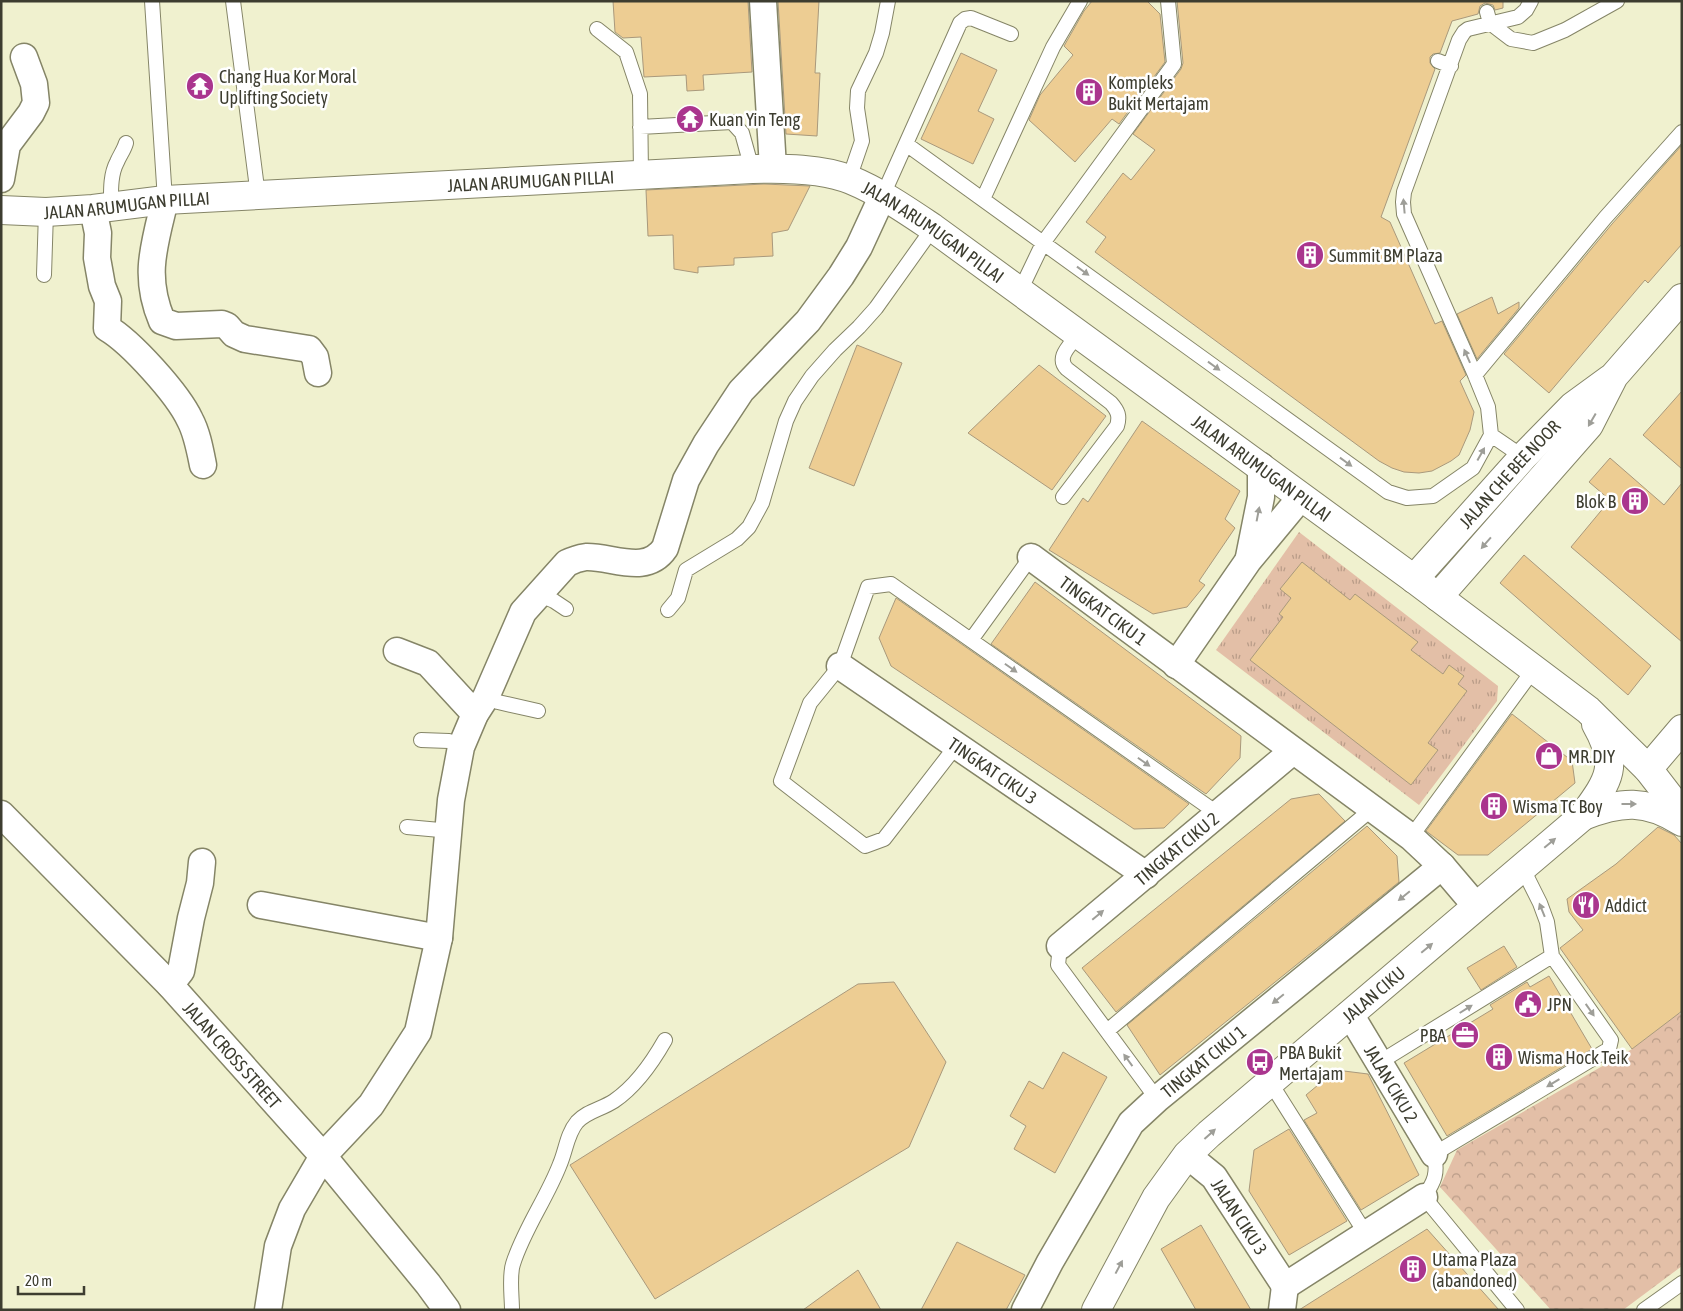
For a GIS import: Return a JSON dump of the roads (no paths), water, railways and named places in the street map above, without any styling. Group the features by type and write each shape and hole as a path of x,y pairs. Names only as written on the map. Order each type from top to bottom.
{"main road":[{"name":"JALAN ARUMUGAN PILLAI","path":"1,210 46,212 102,208 165,200 763,169 809,170 849,179 884,195 933,228 1261,466 1588,710 1648,769 1682,813"},
{"name":"JALAN CHE BEE NOOR","path":"1414,579 1523,457 1573,406 1614,376 1682,298"},
{"name":"JALAN CHE BEE NOOR","path":"1438,597 1590,425 1614,376"},
{"path":"1583,816 1598,795 1610,769 1610,754 1606,741 1588,710"},
{"path":"1648,769 1682,729"},
{"path":"1583,816 1618,804 1634,804 1652,807 1670,814 1682,822"},
{"name":"JALAN CIKU","path":"1096,1310 1156,1198 1187,1156 1209,1134 1583,816"}],"street":[{"path":"763,1 763,169"},
{"path":"1,179 7,145 32,113 36,103 34,84 24,56"},
{"path":"268,1310 278,1246 292,1210 322,1156 372,1105 418,1032 439,938 451,800 461,747 523,612 567,563 576,559 587,557 639,563 660,555 665,548 686,480 706,444 741,391 808,321 841,276 859,246 884,195"},
{"path":"165,200 152,262 151,285 155,306 162,321 176,326 222,324 227,326 234,334 245,339 308,349 315,357 318,373"},
{"path":"102,208 97,258 102,286 108,301 107,328 116,333 176,397 190,419 203,464"},
{"path":"1248,560 1261,497 1261,466"},
{"path":"1176,664 1248,560 1301,497"},
{"name":"TINGKAT CIKU 1","path":"1031,557 1411,837 1442,866 1476,906"},
{"path":"397,650 428,663 481,705"},
{"name":"TINGKAT CIKU 3","path":"840,666 1146,875"},
{"name":"TINGKAT CIKU 2","path":"1060,946 1293,750"},
{"name":"JALAN CROSS STREET","path":"1,814 170,985 322,1156 448,1310"},
{"path":"170,985 181,971 200,883 202,862"},
{"name":"TINGKAT CIKU 1","path":"1025,1310 1050,1262 1131,1123 1157,1099 1442,866"},
{"path":"261,905 439,938"},
{"name":"JALAN CIKU 2","path":"1350,1014 1434,1154"},
{"name":"JALAN CIKU 3","path":"1187,1156 1214,1177 1283,1298"},
{"path":"1283,1298 1366,1234 1424,1197"}],"lane":[{"path":"152,1 165,200"},
{"path":"233,1 258,196"},
{"path":"849,179 862,141 857,108 858,91 876,54 888,1"},
{"path":"982,199 1053,47 1080,1"},
{"path":"1020,291 1043,242 1174,64 1168,1"},
{"path":"906,144 1388,492 1407,498 1433,496 1472,468 1491,435 1488,407 1476,375 1404,214 1404,192 1444,64 1464,32 1472,22 1488,18 1518,17 1526,10 1531,1"},
{"path":"1488,18 1511,39 1532,43 1565,30 1617,1"},
{"path":"884,195 960,23 971,18 1011,34"},
{"path":"597,29 626,52 640,94 641,175"},
{"path":"1446,36 1459,40"},
{"path":"640,127 732,122 742,133 763,169"},
{"path":"1476,375 1605,218 1682,132"},
{"path":"102,208 112,182 116,163 126,143"},
{"path":"44,275 46,212"},
{"path":"668,610 678,598 686,570 737,539 750,527 762,503 786,421 795,401 812,376 834,350 876,308 933,228"},
{"path":"1063,497 1117,426 1120,417 1111,402 1062,364 1063,356 1079,334"},
{"path":"1491,435 1523,457"},
{"path":"971,640 1031,557"},
{"path":"956,746 884,839 865,846 781,781 810,703 840,666 868,587 891,584 1217,814"},
{"path":"538,594 566,609"},
{"path":"1411,837 1534,669"},
{"path":"481,705 498,702 538,711"},
{"path":"421,740 449,741 461,747"},
{"path":"1107,1031 1372,809"},
{"path":"407,827 440,830 448,834"},
{"path":"1517,1310 1424,1197 1433,1184 1437,1169 1434,1154 1610,1049 1611,1040 1552,956 1547,922 1522,867"},
{"path":"1060,946 1058,966 1157,1099"},
{"path":"1380,1062 1552,956"},
{"path":"512,1310 512,1266 561,1163 571,1131 578,1121 614,1101 631,1087 645,1071 665,1040"},
{"path":"1270,1082 1366,1234"},
{"path":"1644,1310 1682,1283"}],"place":[{"name":"Chang Hua Kor Moral Uplifting Society","path":"200,86"},
{"name":"Kompleks Bukit Mertajam","path":"1089,92"},
{"name":"Kuan Yin Teng","path":"690,119"},
{"name":"Summit BM Plaza","path":"1310,255"},
{"name":"Blok B","path":"1635,501"},
{"name":"MR.DIY","path":"1549,756"},
{"name":"Wisma TC Boy","path":"1494,806"},
{"name":"Addict","path":"1586,905"},
{"name":"JPN","path":"1528,1004"},
{"name":"PBA","path":"1465,1035"},
{"name":"Wisma Hock Teik","path":"1499,1057"},
{"name":"PBA Bukit Mertajam","path":"1260,1062"},
{"name":"Utama Plaza (abandoned)","path":"1413,1269"}]}
